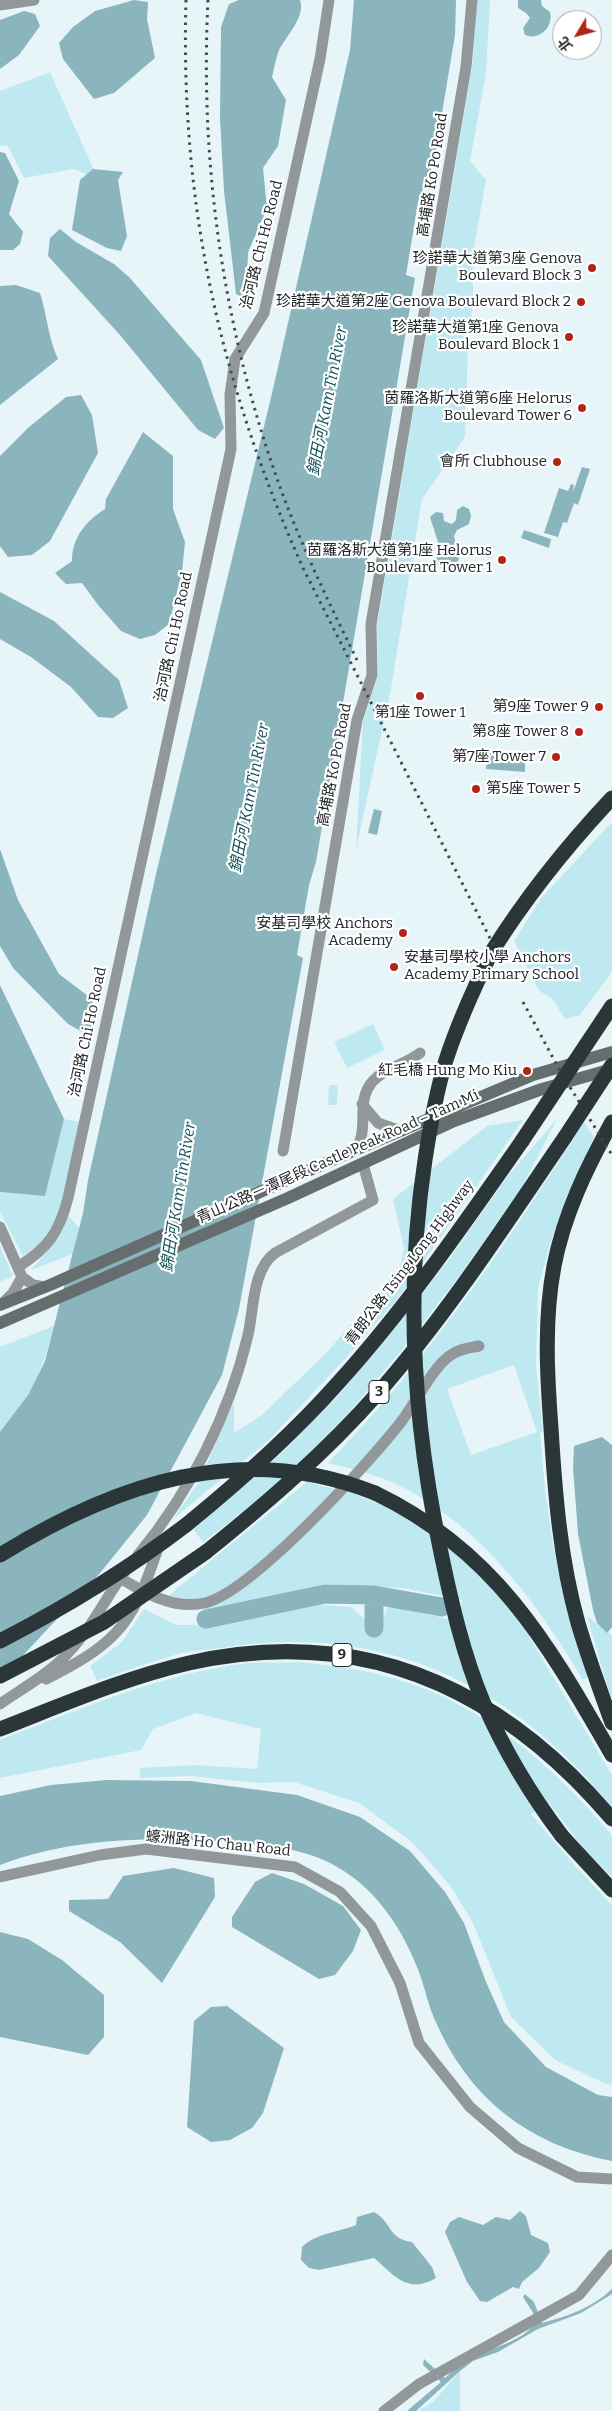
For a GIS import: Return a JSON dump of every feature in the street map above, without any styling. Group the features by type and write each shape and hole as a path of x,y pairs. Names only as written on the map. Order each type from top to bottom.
{"highway":[{"path":"612,798 546,873 491,953 455,1032 440,1081 430,1130 414,1248 413,1326 418,1403 435,1525 466,1655 484,1702 507,1752 541,1808 562,1836 612,1890"},
{"name":"青朗公路 Tsing Long Highway","path":"0,1641 80,1598 150,1552 186,1525 269,1453 344,1376 396,1315 457,1235 612,1006"},
{"name":"3","path":"0,1676 104,1622 206,1552 289,1484 379,1392 450,1300 565,1137 612,1064"},
{"path":"609,1128 575,1197 559,1247 549,1309 547,1369 555,1485 564,1557 578,1622 597,1685 612,1723"},
{"path":"0,1555 60,1522 117,1495 159,1482 205,1472 231,1468 280,1469 322,1476 376,1493 401,1505 442,1532 474,1558 500,1585 556,1660 612,1755"},
{"name":"9","path":"0,1728 134,1679 216,1658 284,1652 347,1656 419,1675 482,1704 531,1739 578,1782 612,1818"}],"main road":[{"name":"青山公路－潭尾段 Castle Peak Road – Tam Mi","path":"0,1305 48,1286 355,1150 533,1075 612,1052"},
{"name":"青山公路－潭尾段 Castle Peak Road – Tam Mi","path":"0,1324 288,1198 454,1121 500,1103 612,1068"}],"street":[{"path":"0,5 34,0"},
{"name":"治河路 Chi Ho Road","path":"20,1272 54,1237 62,1221 68,1198 230,450 230,395 235,359 264,313 320,59 329,0"},
{"name":"高埔路 Ko Po Road","path":"283,1151 356,720 372,675 371,624 466,67 472,0"},
{"path":"355,1150 362,1134 362,1104 366,1092 374,1080 420,1053"},
{"path":"362,1104 378,1123 400,1131"},
{"path":"0,1704 51,1668 75,1645 120,1578 174,1508 192,1477 235,1378 248,1335 264,1265 275,1253 373,1200 363,1164"},
{"path":"0,1227 20,1272 33,1285 48,1286"},
{"path":"0,1305 13,1293 20,1272"},
{"path":"120,1578 143,1592 163,1600 194,1604 218,1598 235,1588 306,1526 358,1471 400,1423 444,1361 456,1352 479,1346"},
{"path":"16,1694 85,1659 106,1644 124,1625 143,1592 174,1508"},
{"name":"蠔洲路 Ho Chau Road","path":"0,1877 100,1855 146,1850 295,1867 340,1892 370,1926 400,1983 419,2043 470,2107 518,2148 577,2177 612,2179"},
{"path":"384,2411 419,2384 579,2295 612,2255"}],"shaded area":[{"path":"477,0 490,0 486,74 470,161 486,180 473,254 473,302 468,344 465,437 422,499 390,694 356,849 363,721 378,676 377,625 472,68"},
{"path":"50,72 98,179 74,169 24,178 8,146 0,145 0,91"},
{"path":"612,822 612,972 580,1015 565,1019 552,998 539,991 514,941 542,897"},
{"path":"373,1024 385,1050 347,1068 334,1042"},
{"path":"329,1085 338,1085 337,1105 328,1105"},
{"path":"64,1119 80,1122 64,1195 49,1232 23,1256 0,1212 0,1192 45,1196"},
{"path":"557,1119 522,1187 461,1274 402,1350 351,1410 298,1466 257,1501 203,1542 192,1528 283,1452 337,1397 388,1337 447,1262 507,1177"},
{"path":"523,1120 398,1298 344,1360 268,1441 174,1518 199,1482 234,1402 234,1433 262,1415 328,1351 400,1267 404,1248 393,1199 487,1126"},
{"path":"584,1122 594,1137 553,1234 538,1288 536,1365 543,1432 540,1432 545,1489 553,1545 588,1677 583,1680 547,1623 527,1596 482,1545 457,1523 430,1503 400,1486 374,1475 328,1463 365,1424 433,1342 496,1256","holes":["514,1365 537,1432 471,1455 447,1389"]},
{"path":"68,1215 79,1228 73,1254 31,1270 60,1236"},
{"path":"0,1246 13,1276 0,1282"},
{"path":"54,1326 34,1383 19,1409 0,1432 0,1347"},
{"path":"307,1482 354,1494 402,1513 446,1542 484,1578 519,1620 612,1775 612,1807 572,1763 530,1726 486,1695 438,1671 388,1654 335,1644 279,1642 184,1653 97,1681 90,1666 122,1642 144,1609 176,1625 206,1625 313,1604 351,1607 368,1622 367,1633 376,1635 389,1604 459,1622 462,1600 403,1588 327,1584 211,1611 169,1595"},
{"path":"587,1616 612,1635 612,1698 609,1692"},
{"path":"300,1662 382,1675 426,1689 456,1703 486,1720 540,1762 589,1809 612,1835 612,1877 584,1849 548,1802 531,1814 576,1867 612,1905 612,2085 555,2060 511,2017 473,1923 452,1888 413,1843 359,1803 294,1782 257,1783 190,1776 140,1778 140,1768 196,1765 257,1769 261,1729 196,1713 153,1729 141,1750 0,1778 0,1740 60,1716 123,1693 187,1674 250,1663"},
{"path":"460,2371 460,2411 418,2411 434,2401"}],"water":[{"path":"134,0 148,2 147,19 155,58 114,93 94,99 63,59 59,43 73,27 95,11"},
{"path":"239,0 300,0 301,6 298,20 279,50 272,77 286,100 278,146 263,168 267,209 248,252 246,299 236,294 224,191 220,118 221,27 229,4"},
{"name":"錦田河 Kam Tin River","path":"354,0 456,0 455,35 434,161 418,202 406,275 415,278 316,862 309,885 297,955 303,958 239,1309 222,1375 147,1515 100,1573 0,1680 0,1432 28,1395 45,1361 83,1213 88,1180 156,874 273,389 350,50"},
{"path":"518,0 541,0 542,6 550,12 550,23 540,34 535,36 525,35 523,28 530,18 518,8"},
{"path":"24,11 35,14 40,26 19,55 0,69 0,20"},
{"path":"0,152 5,153 19,181 9,214 23,232 20,244 13,250 0,250"},
{"path":"93,169 123,172 118,180 127,236 121,251 107,248 72,230 80,180"},
{"path":"60,229 76,242 114,264 129,277 201,360 224,428 215,439 198,430 120,335 48,256 50,238"},
{"path":"16,285 40,293 58,359 0,405 0,286"},
{"path":"81,395 92,415 98,453 50,541 32,555 8,557 0,546 0,456 29,427 66,397"},
{"path":"143,432 173,456 173,509 185,542 182,572 169,624 155,635 140,639 121,631 82,583 66,584 55,573 72,561 74,544 81,530 105,509 106,499"},
{"path":"582,467 590,469 578,505 574,503 567,523 563,522 558,537 544,533 559,488 568,491 571,484 574,485 573,492"},
{"path":"463,506 469,509 471,516 469,524 457,530 454,536 459,559 455,567 443,569 436,564 438,542 430,517 436,512 443,513 444,521 452,524 456,520 457,510"},
{"path":"524,530 551,539 549,548 521,538"},
{"path":"0,592 54,621 119,680 128,708 113,718 98,717 71,687 31,657 0,639"},
{"path":"488,753 525,756 525,772 486,769"},
{"path":"374,809 382,811 377,835 368,833"},
{"path":"0,849 18,900 59,974 92,999 95,1019 90,1036 68,1024 13,968 0,946"},
{"path":"0,985 64,1119 45,1196 0,1192"},
{"path":"602,1437 612,1445 612,1627 607,1633 597,1623 593,1610 578,1534 573,1468 574,1446"},
{"path":"107,1780 191,1781 297,1795 360,1817 410,1851 445,1892 464,1923 486,1982 504,2022 546,2067 598,2095 612,2097 612,2161 582,2154 528,2130 504,2114 483,2094 464,2072 448,2046 434,2018 410,1951 393,1921 372,1894 359,1882 330,1863 301,1852 252,1844 179,1840 127,1840 76,1845 50,1850 0,1865 0,1796 51,1785"},
{"path":"174,1868 214,1878 215,1897 162,1983 120,1942 69,1911 69,1900 108,1899 123,1876"},
{"path":"272,1873 304,1884 343,1906 361,1930 353,1951 335,1975 319,1979 232,1927 232,1917 255,1882"},
{"path":"0,1932 28,1939 62,1960 104,1995 104,2037 88,2055 0,2037"},
{"path":"227,2006 284,2048 263,2113 252,2128 230,2140 211,2142 187,2127 194,2021 211,2007"},
{"path":"520,2211 526,2216 531,2235 548,2243 550,2252 539,2268 522,2282 519,2289 513,2287 487,2302 480,2301 467,2282 445,2232 450,2222 459,2217 483,2225 496,2217 510,2220"},
{"path":"374,2212 384,2220 394,2234 412,2242 432,2267 436,2278 426,2283 410,2284 396,2277 374,2258 319,2270 309,2268 301,2260 302,2247 308,2242 320,2236 356,2225 357,2217"},
{"path":"612,2289 612,2294 581,2313 538,2329 498,2352 473,2361 416,2411 407,2411 441,2382 423,2365 424,2359 445,2378 467,2360 516,2339 532,2327 537,2319 523,2297 525,2294 534,2302 542,2323 579,2310 604,2296"}],"waterway":[{"path":"206,1619 325,1594 374,1595 442,1607"},
{"path":"374,1595 374,1628"}],"railway":[{"path":"186,0 186,76 190,149 198,221 211,291 228,361 249,430 274,499 303,568 502,962"},
{"path":"208,0 206,59 211,175 227,291 239,348 254,405 280,487 322,588 358,662"},
{"path":"523,1002 560,1071 612,1155"}],"place":[{"name":"珍諾華大道第3座 Genova Boulevard Block 3","path":"592,268"},
{"name":"珍諾華大道第2座 Genova Boulevard Block 2","path":"581,302"},
{"name":"珍諾華大道第1座 Genova Boulevard Block 1","path":"569,337"},
{"name":"茵羅洛斯大道第6座 Helorus Boulevard Tower 6","path":"582,408"},
{"name":"會所 Clubhouse","path":"557,462"},
{"name":"茵羅洛斯大道第1座 Helorus Boulevard Tower 1","path":"502,560"},
{"name":"第1座 Tower 1","path":"420,696"},
{"name":"第9座 Tower 9","path":"599,707"},
{"name":"第8座 Tower 8","path":"579,732"},
{"name":"第7座 Tower 7","path":"556,757"},
{"name":"第5座 Tower 5","path":"476,789"},
{"name":"安基司學校 Anchors Academy","path":"403,933"},
{"name":"安基司學校小學 Anchors Academy Primary School","path":"394,967"},
{"name":"紅毛橋 Hung Mo Kiu","path":"527,1071"}]}
